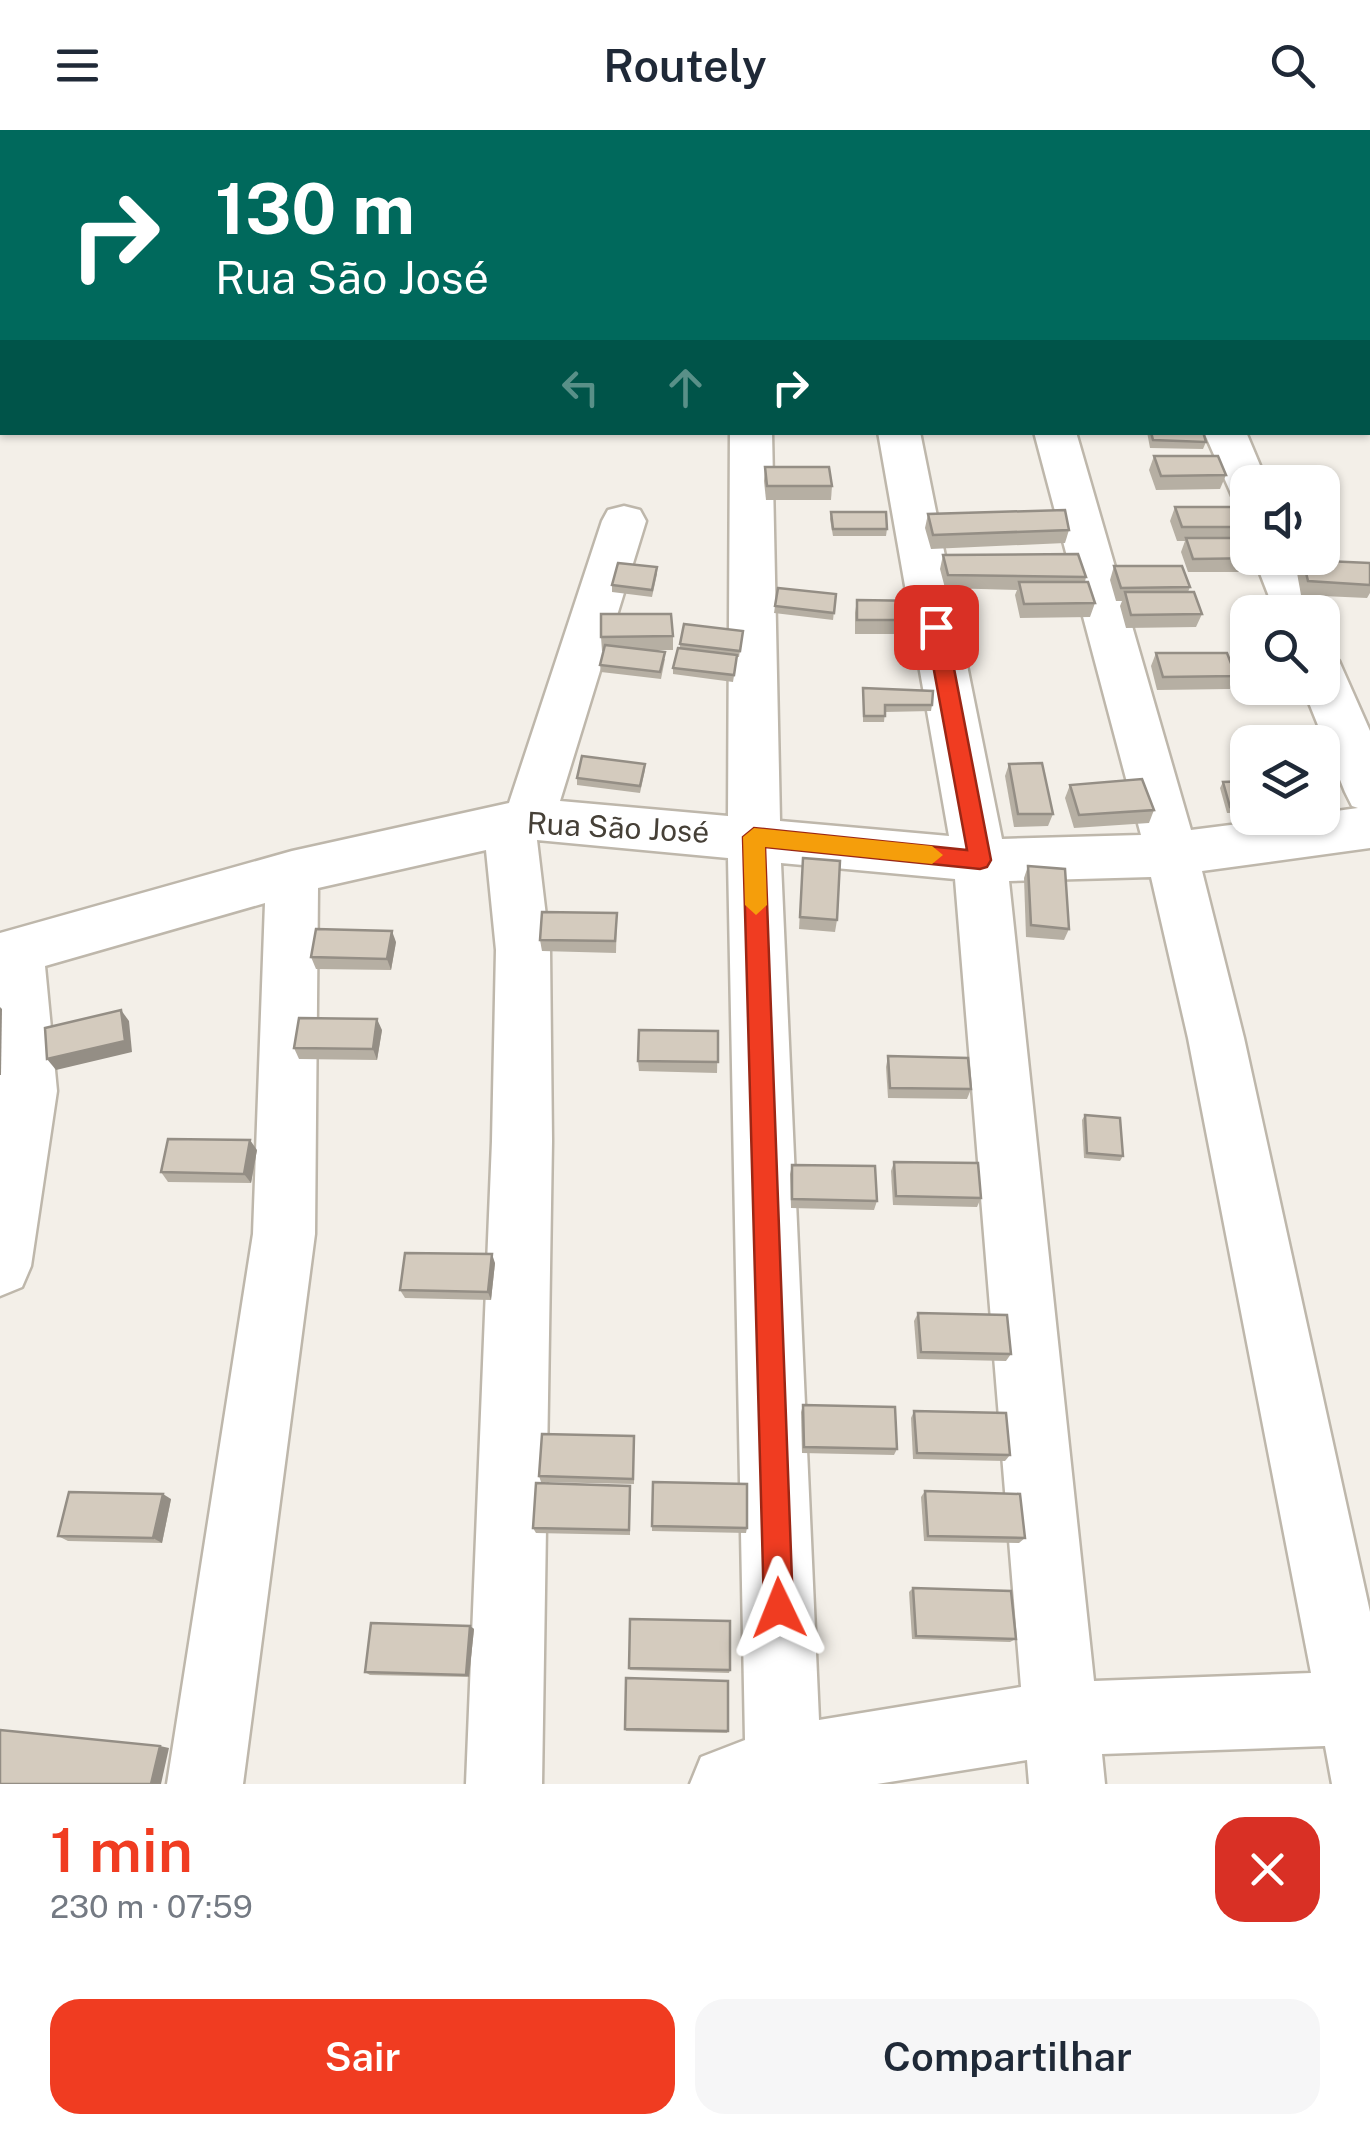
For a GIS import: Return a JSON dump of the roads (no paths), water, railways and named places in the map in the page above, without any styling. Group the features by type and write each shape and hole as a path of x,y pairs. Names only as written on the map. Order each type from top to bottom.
{"street":[{"path":"752,435 765,1777 1064,1751 1362,1708"},
{"path":"901,435 980,860 1064,1751"},
{"path":"1056,435 1172,854 1216,1038 1362,1708 1370,1784"},
{"path":"1226,435 1239,465"},
{"path":"504,1784 522,1140 524,950 519,821 624,521"},
{"path":"1335,705 1370,792"},
{"name":"Rua São José","path":"8,955 292,873 519,821 754,837 980,860 1100,860 1172,854 1370,827"},
{"path":"205,1784 284,1234 292,873"},
{"path":"0,1266 14,1095 8,955"}]}
